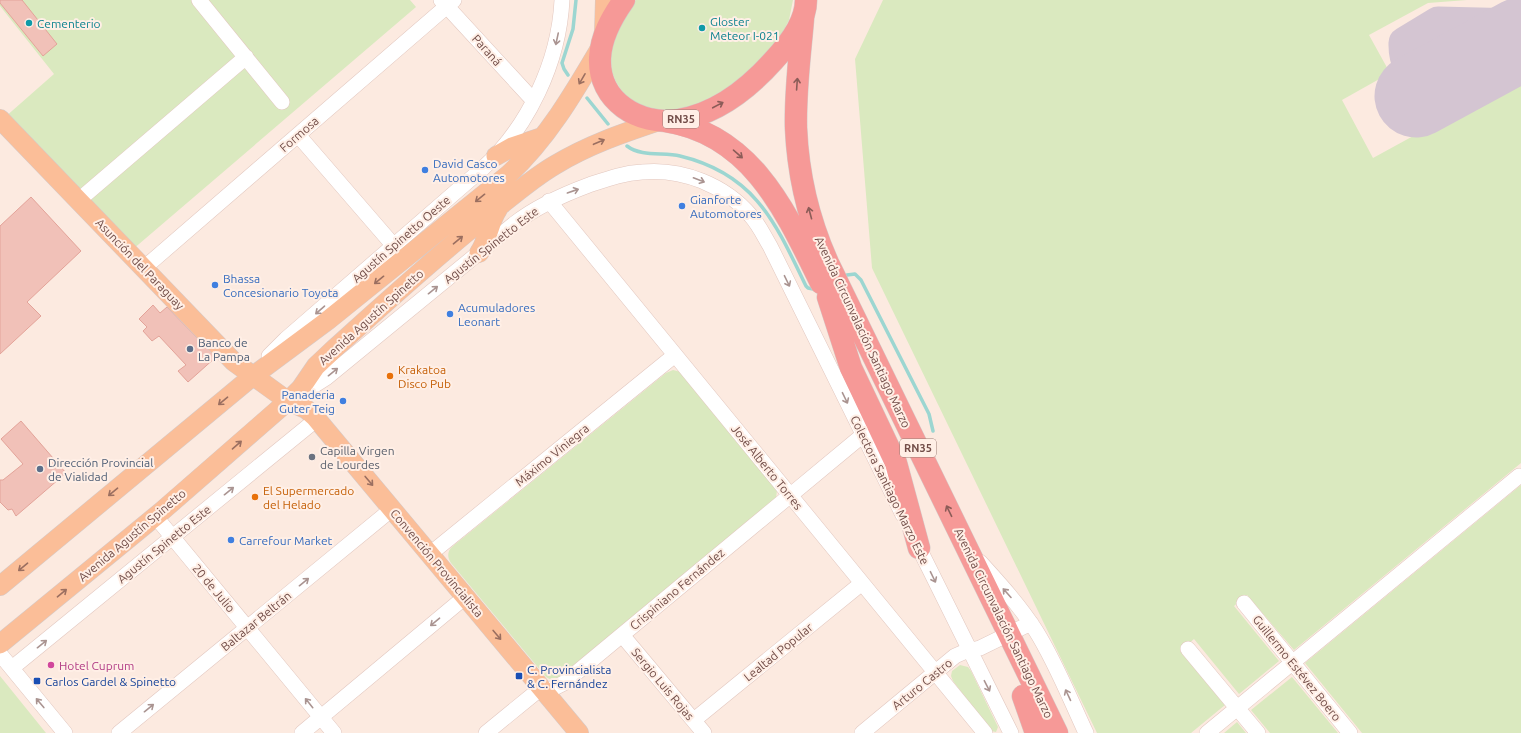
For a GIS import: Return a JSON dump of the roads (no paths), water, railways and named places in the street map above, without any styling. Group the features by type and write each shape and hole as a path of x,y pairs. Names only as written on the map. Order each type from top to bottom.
{"highway":[{"name":"RN35","path":"624,0 612,17 603,41 600,59 606,86 623,107 634,114 646,119 662,121 688,118 700,114 720,105 738,93 755,79 779,55 792,38 806,8"},
{"name":"Avenida Circunvalación Santiago Marzo","path":"806,8 797,89 797,140 802,178 814,228 828,263 967,549 1002,637 1023,696 1041,733"},
{"name":"Avenida Circunvalación Santiago Marzo","path":"662,121 688,126 717,139 737,153 756,171 769,189 789,220 1002,637 1047,711 1057,733"},
{"path":"828,297 851,368 896,463 919,548"},
{"path":"1023,696 1036,733"},
{"path":"1047,711 1061,733"}],"main road":[{"path":"603,41 605,0"},
{"name":"Avenida Agustín Spinetto","path":"0,586 252,376 327,321 502,180 524,159 542,137 571,97 603,41"},
{"name":"Asunción del Paraguay","path":"0,119 234,362 288,401"},
{"name":"Avenida Agustín Spinetto","path":"0,644 155,516 288,401 301,388 318,363 331,351 448,248 500,206 542,173 581,151 615,136 662,121"},
{"path":"496,156 512,147 542,137"},
{"path":"479,253 493,216 500,206"},
{"name":"Convención Provincialista","path":"288,401 306,410 317,419 579,733"}],"street":[{"path":"199,0 282,102"},
{"name":"Agustín Spinetto Oeste","path":"252,376 282,343 496,156 514,133 546,74 554,52 559,30 562,0"},
{"name":"Paraná","path":"447,2 533,100"},
{"name":"Formosa","path":"144,268 298,135 447,2"},
{"path":"79,200 246,57"},
{"path":"298,135 394,246"},
{"name":"Agustín Spinetto Este","path":"288,401 311,388 329,375 522,218 549,201 566,193 619,175 655,171 678,174 712,186 742,206 754,220 770,246"},
{"name":"José Alberto Torres","path":"549,201 985,733"},
{"name":"Colectora Santiago Marzo Este","path":"770,246 1011,733"},
{"name":"Máximo Viniegra","path":"430,554 675,355"},
{"name":"Agustín Spinetto Este","path":"12,668 317,419"},
{"name":"Crispiniano Fernández","path":"486,733 531,696 561,685 863,435"},
{"path":"1207,733 1519,476"},
{"name":"Baltazar Beltrán","path":"119,733 392,509"},
{"name":"20 de Julio","path":"155,516 334,733"},
{"path":"967,549 1012,598 1031,623 1048,651 1086,733"},
{"name":"Lealtad Popular","path":"694,720 862,583"},
{"path":"302,733 465,597"},
{"name":"Guillermo Estévez Boero","path":"1244,603 1350,733"},
{"name":"Arturo Castro","path":"863,733 955,656 980,648 1031,623"},
{"name":"Sergio Luis Rojas","path":"622,634 704,733"},
{"path":"1188,649 1258,733"},
{"path":"0,654 65,733"}],"waterway":[{"path":"568,75 562,63 573,29 576,0"},
{"path":"587,98 608,124"},
{"path":"627,146 639,152 680,156 706,164 727,175 745,188 760,204 772,221 784,241 806,286 813,289"},
{"path":"847,275 855,274 861,280 929,414 933,431"}],"place":[{"name":"Cementerio","path":"29,23"},
{"name":"Gloster Meteor I-021","path":"702,28"},
{"name":"David Casco Automotores","path":"425,170"},
{"name":"Gianforte Automotores","path":"682,206"},
{"name":"Bhassa Concesionario Toyota","path":"215,285"},
{"name":"Acumuladores Leonart","path":"450,314"},
{"name":"Banco de La Pampa","path":"190,349"},
{"name":"Krakatoa Disco Pub","path":"390,376"},
{"name":"Panaderia Guter Teig","path":"343,401"},
{"name":"Capilla Virgen de Lourdes","path":"312,457"},
{"name":"Dirección Provincial de Vialidad","path":"40,469"},
{"name":"El Supermercado del Helado","path":"255,497"},
{"name":"Carrefour Market","path":"231,540"},
{"name":"Hotel Cuprum","path":"51,665"},
{"name":"C. Provincialista & C. Fernández","path":"519,676"},
{"name":"Carlos Gardel & Spinetto","path":"37,681"}]}
